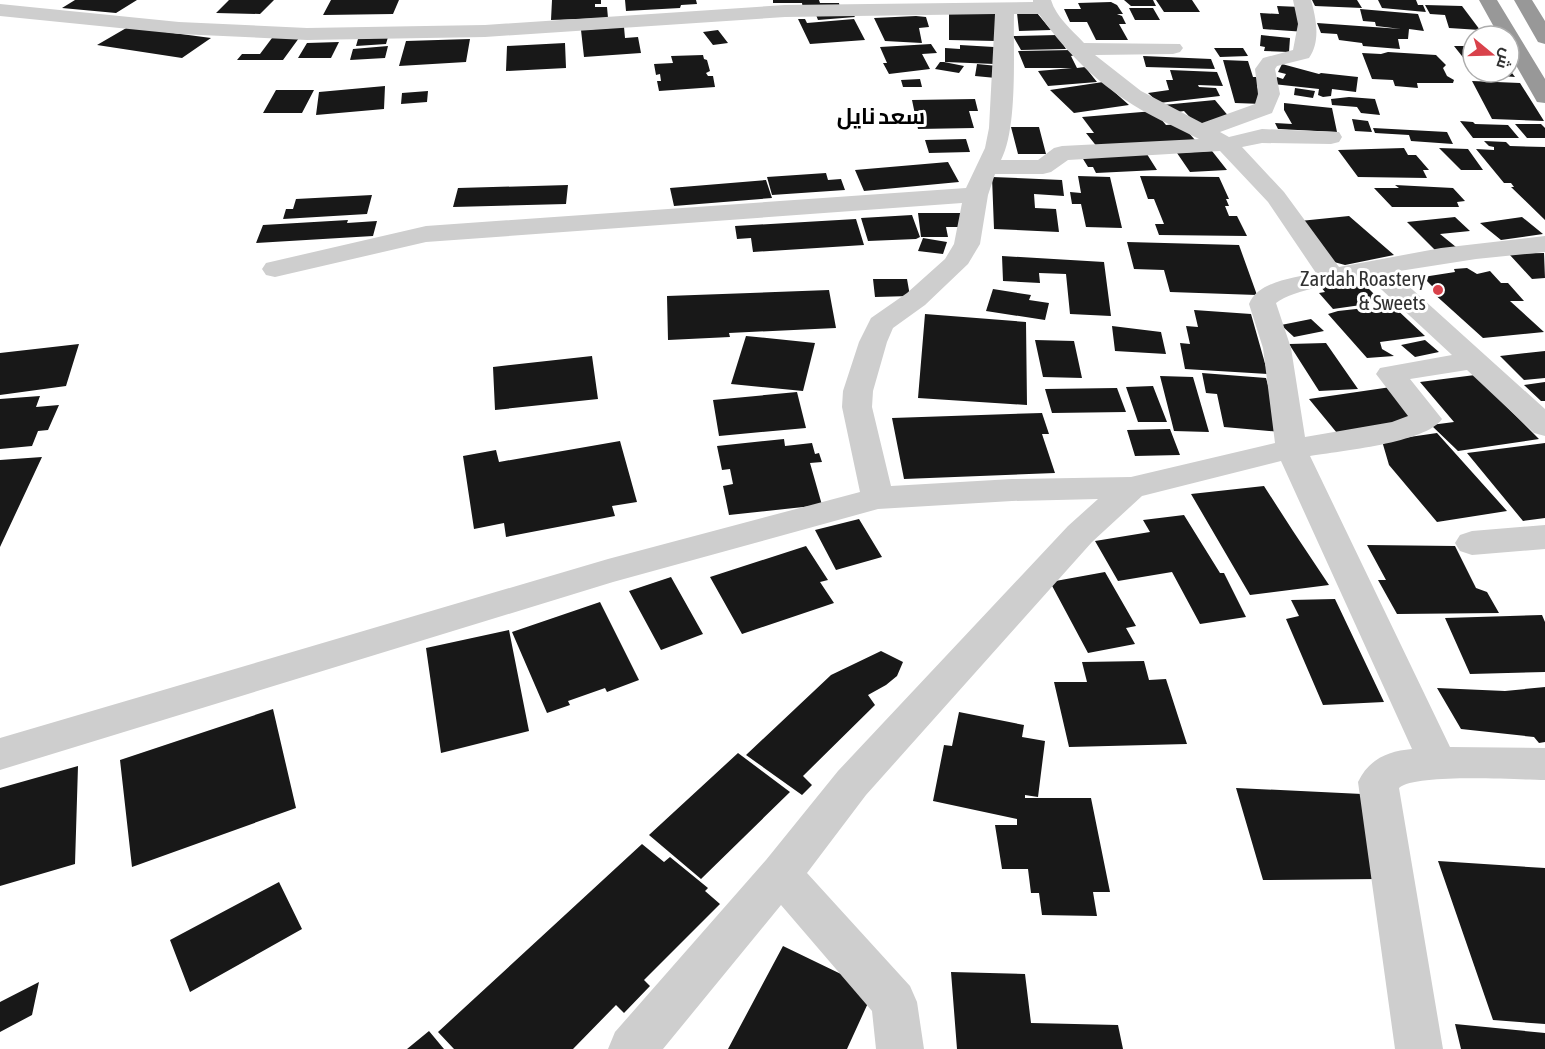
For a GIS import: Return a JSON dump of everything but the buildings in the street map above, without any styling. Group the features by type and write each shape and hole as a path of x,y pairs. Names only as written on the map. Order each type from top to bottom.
{"highway":[{"path":"1488,0 1545,97"},
{"path":"1523,0 1545,38"}],"street":[{"path":"1202,131 1264,108 1269,94 1265,69 1270,62 1302,54 1308,24 1302,0"},
{"path":"0,10 179,28 307,34 485,31 785,11 1005,9 1043,4 1078,49 1110,79 1133,96 1226,144 1276,197 1331,275"},
{"path":"878,498 857,407 858,391 873,342 882,324 916,299 955,264 967,244 976,195 996,148 1000,128 1005,9"},
{"path":"1078,49 1173,48"},
{"path":"986,167 1043,166 1062,153 1226,144 1262,136 1331,137"},
{"path":"275,269 426,234 976,195"},
{"path":"1438,763 1291,449 1277,348 1262,304 1264,299 1272,293 1331,275 1487,250 1545,244"},
{"path":"1374,267 1545,426"},
{"path":"0,754 233,683 452,620 608,571 878,498 988,491 1131,488 1291,449 1398,432 1427,419 1390,374 1473,360"},
{"path":"632,1049 781,874 852,783 1080,534 1131,488"},
{"path":"1472,543 1545,537"},
{"path":"1419,1049 1378,782 1396,767 1438,763 1545,764"},
{"path":"781,874 894,1002 900,1049"}],"place":[{"name":"Zardah Roastery & Sweets","path":"1438,290"}],"district":[{"name":"سعد نايل","path":"881,116"}]}
